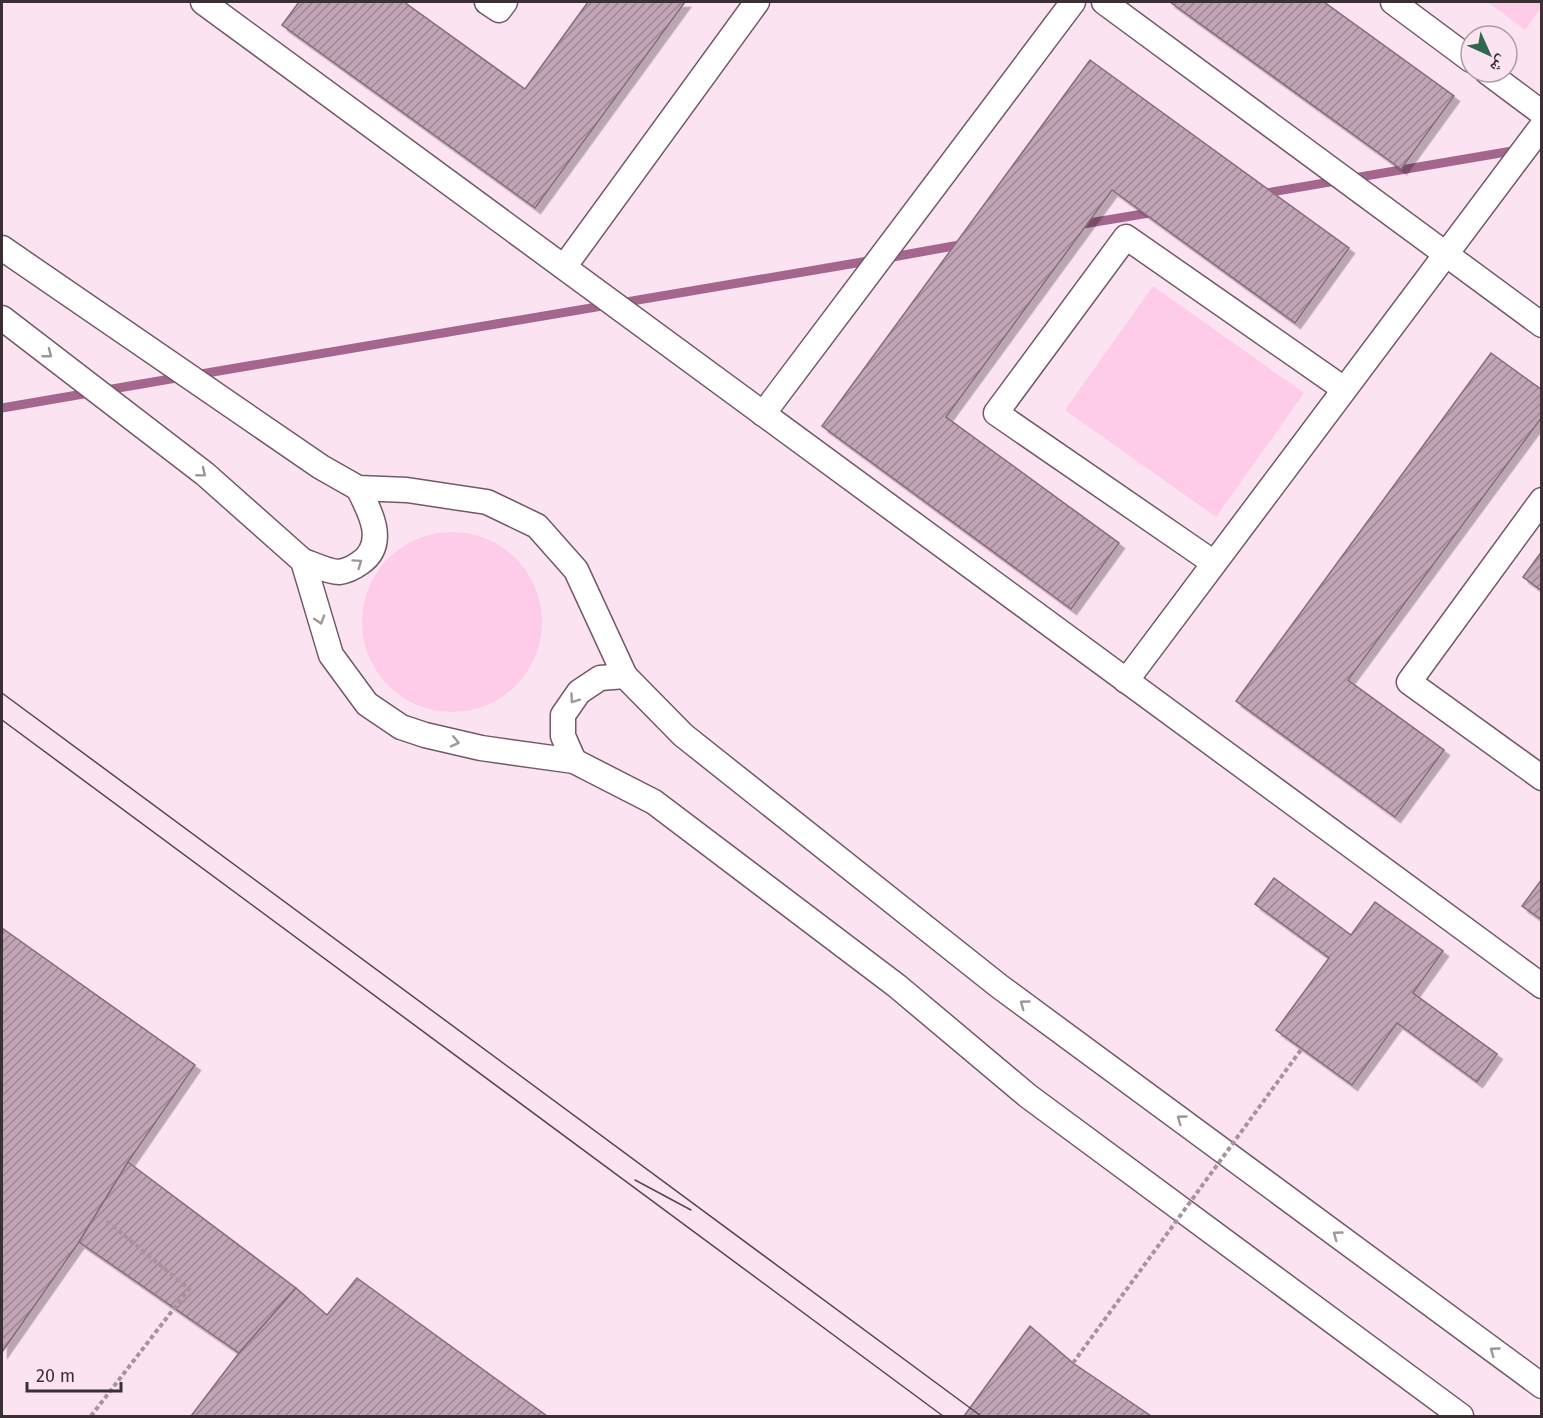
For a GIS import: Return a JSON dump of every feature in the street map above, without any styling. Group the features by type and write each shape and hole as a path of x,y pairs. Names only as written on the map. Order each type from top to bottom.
{"street":[{"path":"203,2 1542,986"},
{"path":"487,2 499,10 505,2"},
{"path":"564,267 757,2"},
{"path":"763,414 1073,2"},
{"path":"1104,2 1542,325"},
{"path":"1393,2 1459,51"},
{"path":"1503,84 1542,113"},
{"path":"1126,681 1542,126"},
{"path":"1214,563 996,413 1126,237 1344,389"},
{"path":"2,248 321,467 358,488 407,490 487,502 537,526 576,570 625,676 683,735 999,986 1542,1386"},
{"path":"2,318 205,474 303,561 337,572 351,569 364,560 376,534 372,516 358,488"},
{"path":"1542,500 1409,682 1542,778"},
{"path":"303,561 331,655 367,704 401,727 425,735 481,748 574,760 654,802 897,986 1028,1096 1461,1416"},
{"path":"574,760 563,736 563,715 579,692 600,678 625,676"}],"path":[{"path":"1073,1363 1303,1047"},
{"path":"91,1416 189,1289 103,1218"}],"shaded area":[{"path":"1488,2 1541,2 1541,8 1525,30"},
{"path":"1153,286 1304,393 1216,517 1065,410"},
{"path":"452,532 486,539 502,547 515,559 527,572 535,588 542,622 535,656 527,672 515,685 502,697 486,705 452,712 418,705 402,697 389,685 377,672 369,656 362,622 369,588 377,572 389,559 402,547 418,539"}],"building":[{"path":"299,2 404,2 525,89 588,2 685,2 535,208 282,25"},
{"path":"1170,2 1324,2 1454,96 1401,169"},
{"path":"1090,60 1349,248 1295,323 1112,190 946,417 1119,543 1071,609 822,426"},
{"path":"1491,353 1542,390 1542,417 1348,680 1444,750 1395,817 1236,701"},
{"path":"1542,551 1542,591 1523,577"},
{"path":"1274,878 1351,935 1375,902 1443,951 1413,993 1497,1054 1477,1082 1397,1023 1352,1085 1276,1030 1329,958 1255,904"},
{"path":"1542,879 1542,920 1522,906"},
{"path":"2,928 195,1065 128,1162 79,1242 2,1352"},
{"path":"128,1162 296,1288 239,1353 79,1242"},
{"path":"357,1278 547,1416 191,1416 239,1353 296,1288 327,1315"},
{"path":"1030,1326 1073,1363 1151,1416 964,1416"}],"waterway":[{"path":"1260,194 1518,150"},
{"path":"1077,225 1155,212"},
{"path":"887,258 965,244"},
{"path":"195,375 874,260"},
{"path":"2,408 182,377"}],"tram line":[{"path":"2,693 981,1416"},
{"path":"2,720 943,1416"},
{"path":"635,1180 691,1210"}]}
